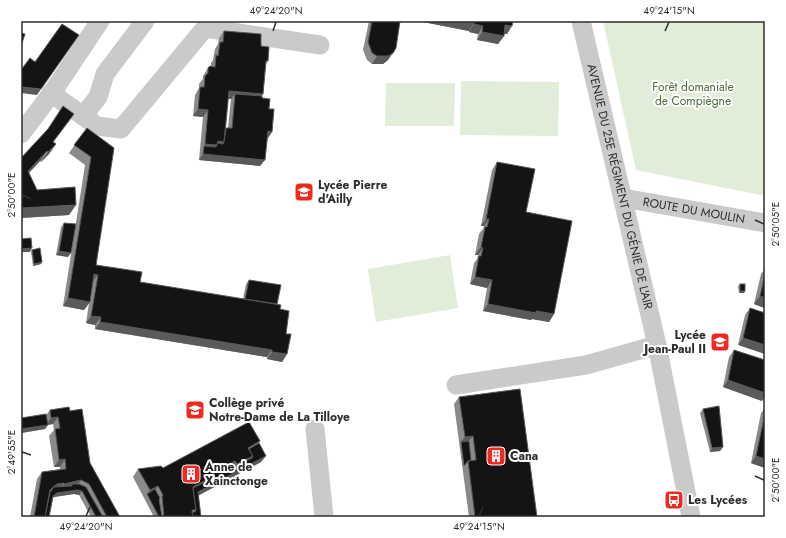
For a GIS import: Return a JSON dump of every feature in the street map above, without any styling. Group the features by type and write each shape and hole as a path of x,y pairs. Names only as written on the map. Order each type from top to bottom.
{"street":[{"path":"21,134 52,93 100,21"},
{"path":"83,116 98,97 105,74 145,21"},
{"name":"AVENUE DU 25E RÉGIMENT DU GÉNIE DE L'AIR","path":"582,21 657,345 691,517"},
{"path":"52,93 97,126 121,129 205,28 320,45"},
{"name":"ROUTE DU MOULIN","path":"623,198 765,223"},
{"path":"456,385 586,365 657,345"},
{"path":"315,429 324,517"}],"green space":[{"name":"Forêt domaniale de Compiègne","path":"603,21 765,21 765,196 636,170"},
{"path":"461,81 559,82 558,136 460,135"},
{"path":"386,83 455,83 454,126 385,126"},
{"path":"450,255 458,308 376,322 368,269"}],"building":[{"path":"372,21 400,21 396,48 393,53 388,56 377,56 372,53 368,42"},
{"path":"463,21 513,21 512,26 505,25 504,36 482,32 483,26"},
{"path":"62,24 79,35 41,89 21,87 21,70 30,58 35,62"},
{"path":"224,31 261,34 261,46 269,47 268,61 266,61 263,94 229,91 224,142 218,141 217,145 205,144 208,110 198,109 200,87 204,87 205,76 208,73 208,68 210,66 215,67 216,55 218,56 220,42 223,42"},
{"path":"21,33 25,34 21,46"},
{"path":"235,94 262,96 262,98 270,99 269,109 274,109 272,132 268,131 265,160 203,154 204,146 216,147 218,143 223,144 226,128 232,128"},
{"path":"63,106 74,114 53,142 56,144 48,152 47,151 28,171 37,190 75,187 76,205 21,208 21,158 48,129"},
{"path":"87,128 114,148 96,265 142,272 140,282 281,305 280,309 289,311 286,334 291,334 287,354 272,352 272,350 100,322 101,317 91,316 98,275 94,274 90,302 68,298 91,157 74,145"},
{"path":"497,162 535,169 526,212 572,221 554,314 536,311 536,313 488,304 492,280 475,277 479,256 481,256 483,248 481,247 485,227 487,227 489,219 486,219"},
{"path":"64,223 76,224 71,253 59,251"},
{"path":"31,238 32,248 21,249 21,239"},
{"path":"40,248 42,262 34,264 32,250"},
{"path":"765,274 765,298 760,296"},
{"path":"249,280 281,285 277,304 245,299"},
{"path":"740,284 745,284 745,291 740,291"},
{"path":"750,308 765,313 765,345 743,338"},
{"path":"734,350 765,360 765,393 728,380"},
{"name":"Cana","path":"520,389 537,517 475,517 468,461 476,460 473,436 465,437 459,397"},
{"path":"719,406 723,447 712,448 703,409"},
{"path":"69,407 70,411 82,409 90,463 120,517 107,517 89,484 81,480 57,484 50,490 45,517 34,517 42,472 66,469 65,459 59,460 55,429 60,428 58,417 51,418 50,410"},
{"path":"765,413 765,459 756,456"},
{"path":"46,414 48,425 21,429 21,418"},
{"name":"Anne de Xainctonge","path":"249,422 260,441 248,448 253,456 237,464 235,461 212,473 214,476 193,487 196,510 192,510 193,517 164,517 163,495 158,486 150,490 138,469 161,466 163,468"},
{"path":"469,441 471,460 464,466 461,442"},
{"path":"259,443 266,456 198,492 201,517 193,517 192,512 195,512 196,510 193,488 213,478 213,474 234,462 236,466 252,458 253,456 249,449"},
{"path":"72,484 79,484 86,487 103,517 96,517 82,491 77,490 57,493 53,496 49,517 45,517 50,492 54,487 72,486"},
{"path":"155,489 160,498 162,517 159,517 147,494"}],"place":[{"name":"Lycée Pierre d'Ailly","path":"304,192"},
{"name":"Lycée Jean-Paul II","path":"720,342"},
{"name":"Collège privé Notre-Dame de La Tilloye","path":"195,410"},
{"name":"Cana","path":"496,456"},
{"name":"Anne de Xainctonge","path":"191,474"},
{"name":"Les Lycées","path":"674,500"}]}
